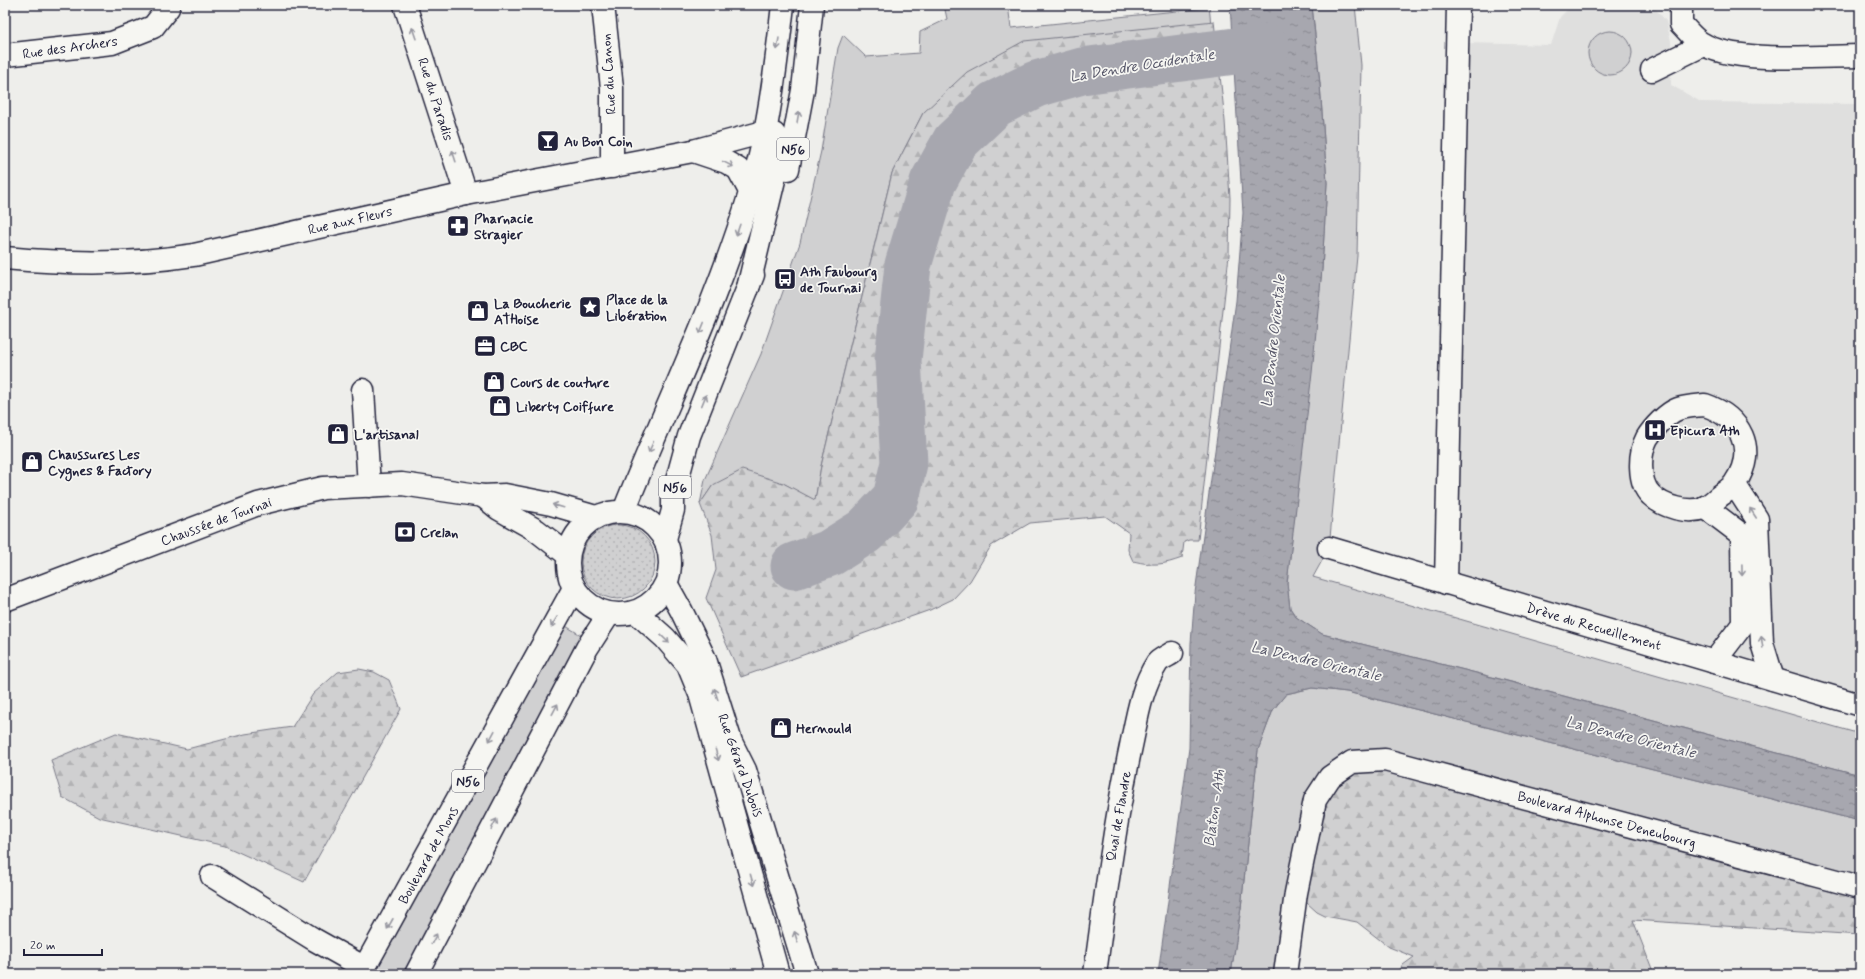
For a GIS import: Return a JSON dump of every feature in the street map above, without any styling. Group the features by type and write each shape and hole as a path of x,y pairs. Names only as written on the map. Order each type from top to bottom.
{"main road":[{"name":"Rue des Archers","path":"5,56 112,43 153,27 169,5"},
{"name":"Rue du Paradis","path":"405,5 466,194"},
{"name":"Rue du Canon","path":"603,5 612,88 612,167"},
{"name":"N56","path":"624,511 717,292 751,193 764,132 783,5"},
{"name":"N56","path":"665,539 673,510 673,495 690,436 778,210 792,152 803,90 812,5"},
{"path":"1446,583 1458,5"},
{"path":"1681,5 1681,24 1703,44 1737,56 1860,56"},
{"path":"1652,70 1703,44"},
{"name":"Rue aux Fleurs","path":"5,258 52,262 122,263 160,261 202,254 466,194 692,151 764,132"},
{"path":"748,288 779,159 780,144 774,134 764,132"},
{"name":"Rue aux Fleurs","path":"692,151 726,162 738,169 751,193"},
{"path":"362,390 369,486"},
{"path":"1705,405 1717,410 1730,419 1741,432 1745,445 1744,461 1735,484 1705,508 1688,510 1662,504 1650,495 1643,484 1641,469 1647,438 1660,422 1677,409 1705,405"},
{"name":"Chaussée de Tournai","path":"5,600 258,504 323,488 402,484 483,496 513,497 551,504 596,517"},
{"path":"1735,484 1757,519 1762,644 1773,679"},
{"path":"483,496 499,509 536,530 568,555"},
{"path":"1705,508 1742,535 1743,624 1714,662"},
{"path":"624,511 640,516 655,525 665,539 671,554 671,570 667,585 654,602 636,612 623,615 609,614 589,605 574,588 568,566 568,555 577,533 596,517 609,512 624,511"},
{"name":"Drève du Recueillement","path":"1329,548 1860,705"},
{"name":"Rue Gérard Dubois","path":"667,585 682,610 705,659 731,742 745,770 807,974"},
{"name":"Boulevard de Mons","path":"363,971 574,588"},
{"name":"Rue Gérard Dubois","path":"636,612 669,643 688,665 700,694 778,974"},
{"path":"416,974 587,648 609,614"},
{"name":"Quai de Flandre","path":"1095,974 1111,853 1126,768 1144,691 1165,658"},
{"name":"Boulevard Alphonse Deneubourg","path":"1285,974 1296,893 1315,800 1330,777 1352,762 1385,760 1860,887"},
{"path":"212,876 363,971"}],"shaded area":[{"name":"Epicura Ath","path":"1572,5 1652,5 1666,21 1671,41 1671,85 1701,102 1860,104 1860,705 1446,583 1463,43 1551,45 1560,17"}],"green space":[{"path":"944,5 1008,5 1011,28 1206,8 1206,5 1209,5 1211,26 923,113 892,173 821,466 815,501 783,483 713,485 700,504 705,480 761,354 800,243 821,151 838,48 843,35 866,57 919,53 920,32 947,19"},
{"path":"1312,5 1355,5 1361,65 1357,256 1329,548 1313,577 1860,734 1860,775 1500,679 1322,634 1296,617 1290,608 1287,583 1322,269 1327,183 1320,84"},
{"path":"1214,21 1225,121 1230,198 1229,255 1198,540 1189,540 1184,542 1182,558 1164,563 1147,564 1133,561 1128,550 1129,533 1105,516 1030,523 991,546 970,581 953,599 930,610 741,677 706,598 716,570 712,535 700,504 713,485 742,470 783,483 815,500 821,466 892,173 923,113 967,72 1024,41"},
{"path":"1610,31 1622,35 1628,41 1632,53 1628,65 1622,71 1610,75 1598,71 1592,65 1588,53 1592,41 1598,35"},
{"path":"618,525 632,528 644,536 652,548 655,562 652,576 644,588 632,596 618,599 604,596 592,588 584,576 581,562 584,548 592,536 604,528"},
{"path":"564,625 586,638 404,974 369,974"},
{"path":"359,669 374,672 389,680 401,709 304,882 225,846 99,817 62,797 51,760 116,733 187,749 245,734 292,727 313,694 338,672"},
{"path":"1312,688 1347,692 1860,821 1860,887 1330,777 1285,974 1231,974 1241,908 1258,750 1273,710 1286,694"},
{"path":"1352,762 1860,887 1860,935 1633,920 1654,974 1397,974 1403,965 1414,957 1389,947 1357,922 1325,916 1317,912 1296,893 1308,827"}],"water":[{"path":"1230,5 1312,6 1320,84 1327,183 1322,269 1312,373 1287,583 1290,608 1296,617 1322,634 1488,676 1860,775 1860,821 1347,692 1312,688 1286,694 1273,710 1258,750 1241,908 1231,974 1158,974 1189,748 1191,643 1195,593 1236,301 1243,213"}],"waterway":[{"name":"La Dendre Occidentale","path":"794,566 830,553 865,531 896,498 904,463 898,360 908,265 933,182 955,142 995,104 1036,84 1082,71 1266,47"}],"place":[{"name":"Au Bon Coin","path":"548,141"},
{"name":"Pharnacie Stragier","path":"458,226"},
{"name":"Ath Faubourg de Tournai","path":"785,279"},
{"name":"Place de la Libération","path":"590,307"},
{"name":"La Boucherie ATHoise","path":"478,311"},
{"name":"CBC","path":"485,346"},
{"name":"Cours de couture","path":"494,382"},
{"name":"Liberty Coiffure","path":"500,406"},
{"name":"Epicura Ath","path":"1655,430"},
{"name":"L'artisanal","path":"338,434"},
{"name":"Chaussures Les Cygnes & Factory","path":"32,462"},
{"name":"Crelan","path":"405,532"},
{"name":"Hernould","path":"781,728"}],"water label":[{"name":"La Dendre Orientale","path":"1273,341"},
{"name":"La Dendre Orientale","path":"1316,661"},
{"name":"La Dendre Orientale","path":"1631,737"},
{"name":"Blaton - Ath","path":"1214,808"}]}
